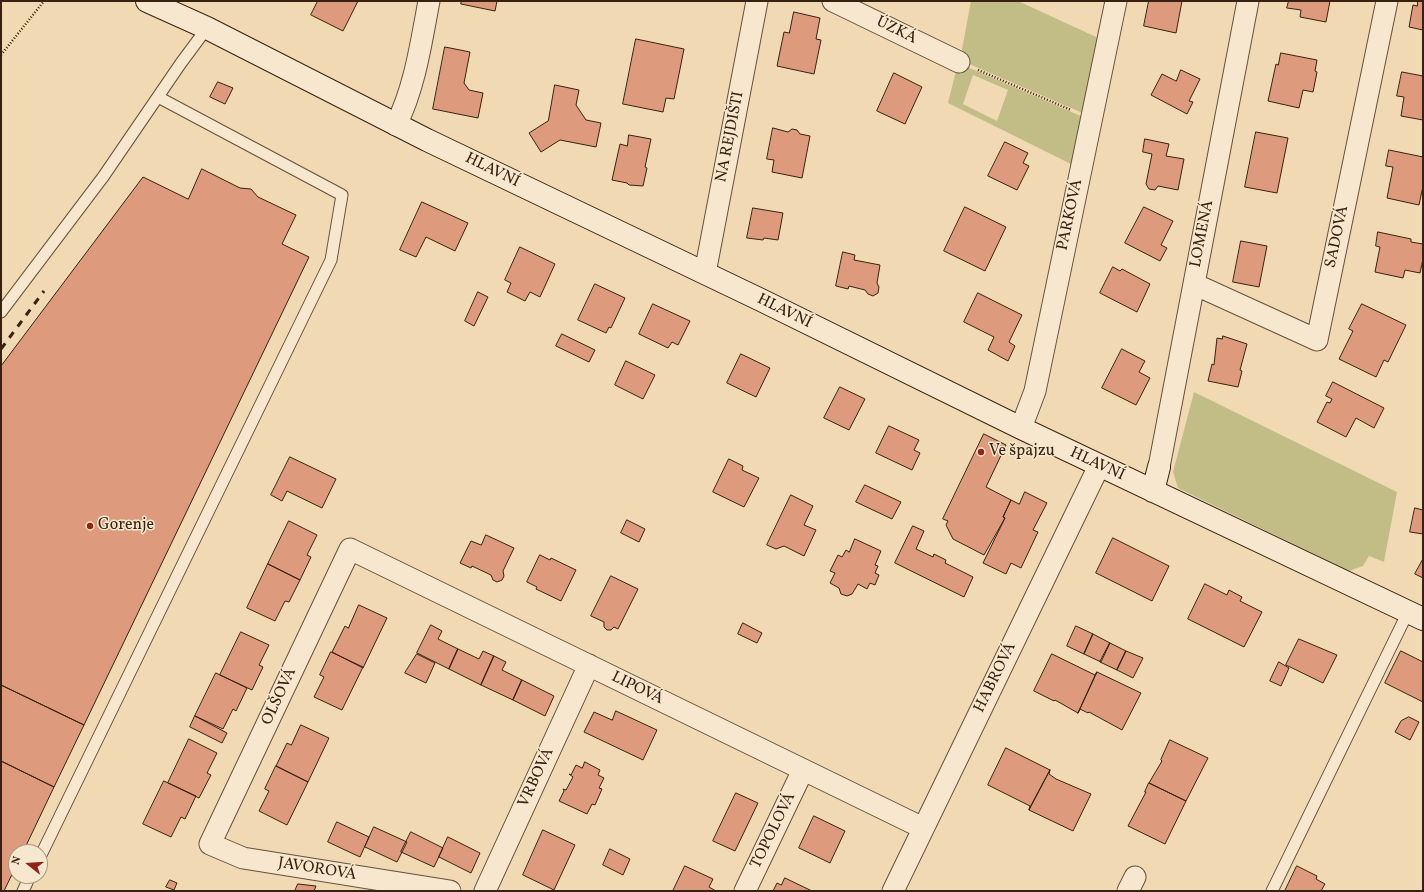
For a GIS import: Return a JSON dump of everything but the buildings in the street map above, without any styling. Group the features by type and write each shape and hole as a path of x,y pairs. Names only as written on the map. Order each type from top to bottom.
{"street":[{"name":"HLAVNÍ","path":"147,1 207,28 396,125 704,273 1020,428 1416,616"},
{"path":"396,125 404,109 415,71 429,1"},
{"name":"NA REJDIŠTI","path":"704,273 757,1"},
{"name":"ÚZKÁ","path":"833,1 959,62"},
{"name":"PARKOVÁ","path":"1020,428 1035,391 1116,1"},
{"name":"LOMENÁ","path":"1159,467 1248,1"},
{"name":"SADOVÁ","path":"1194,284 1317,340 1387,1"},
{"name":"HABROVÁ","path":"893,891 1099,466"},
{"path":"1153,491 1159,467"},
{"name":"LIPOVÁ","path":"350,549 923,828"},
{"name":"OLŠOVÁ","path":"210,844 350,549"},
{"name":"VRBOVÁ","path":"484,891 589,665"},
{"name":"TOPOLOVÁ","path":"745,891 804,770"},
{"name":"JAVOROVÁ","path":"210,844 243,858 450,891"}],"lane":[{"path":"1,312 103,177 207,28"},
{"path":"46,844 331,260 342,195 158,97"},
{"path":"1272,891 1416,616"}],"path":[{"path":"1,55 44,1"},
{"path":"959,62 1092,119"}],"shaded area":[{"path":"971,1 1018,1 1107,42 1092,117 960,60"},
{"path":"958,63 1090,120 1079,168 948,103","holes":["973,75 1008,90 997,121 963,104"]},
{"path":"1194,392 1397,492 1384,562 1369,556 1363,566 1349,571 1178,488 1173,472"}],"railway":[{"path":"1,349 44,291"}],"place":[{"name":"Ve špajzu","path":"981,452"},
{"name":"Gorenje","path":"90,526"}]}
